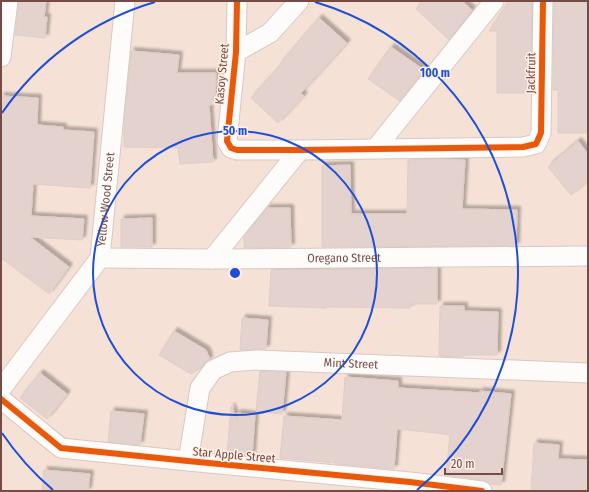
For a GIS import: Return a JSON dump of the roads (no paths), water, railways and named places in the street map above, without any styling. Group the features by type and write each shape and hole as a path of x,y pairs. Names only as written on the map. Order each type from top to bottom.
{"street":[{"path":"1,57 8,1"},
{"name":"Yellow Wood Street","path":"1,389 100,258 125,1"},
{"name":"Kasoy Street","path":"238,1 236,52 227,141 230,148 237,150 300,150"},
{"path":"236,52 270,33 298,1"},
{"path":"212,259 300,150 375,149 494,1"},
{"name":"Jackfruit","path":"375,149 523,147 536,144 541,133 543,1"},
{"name":"Oregano Street","path":"100,258 212,259 588,256"},
{"name":"Mint Street","path":"188,462 200,388 213,370 230,362 257,360 588,373"},
{"name":"Star Apple Street","path":"1,400 61,448 188,462 402,481 482,491"}]}
